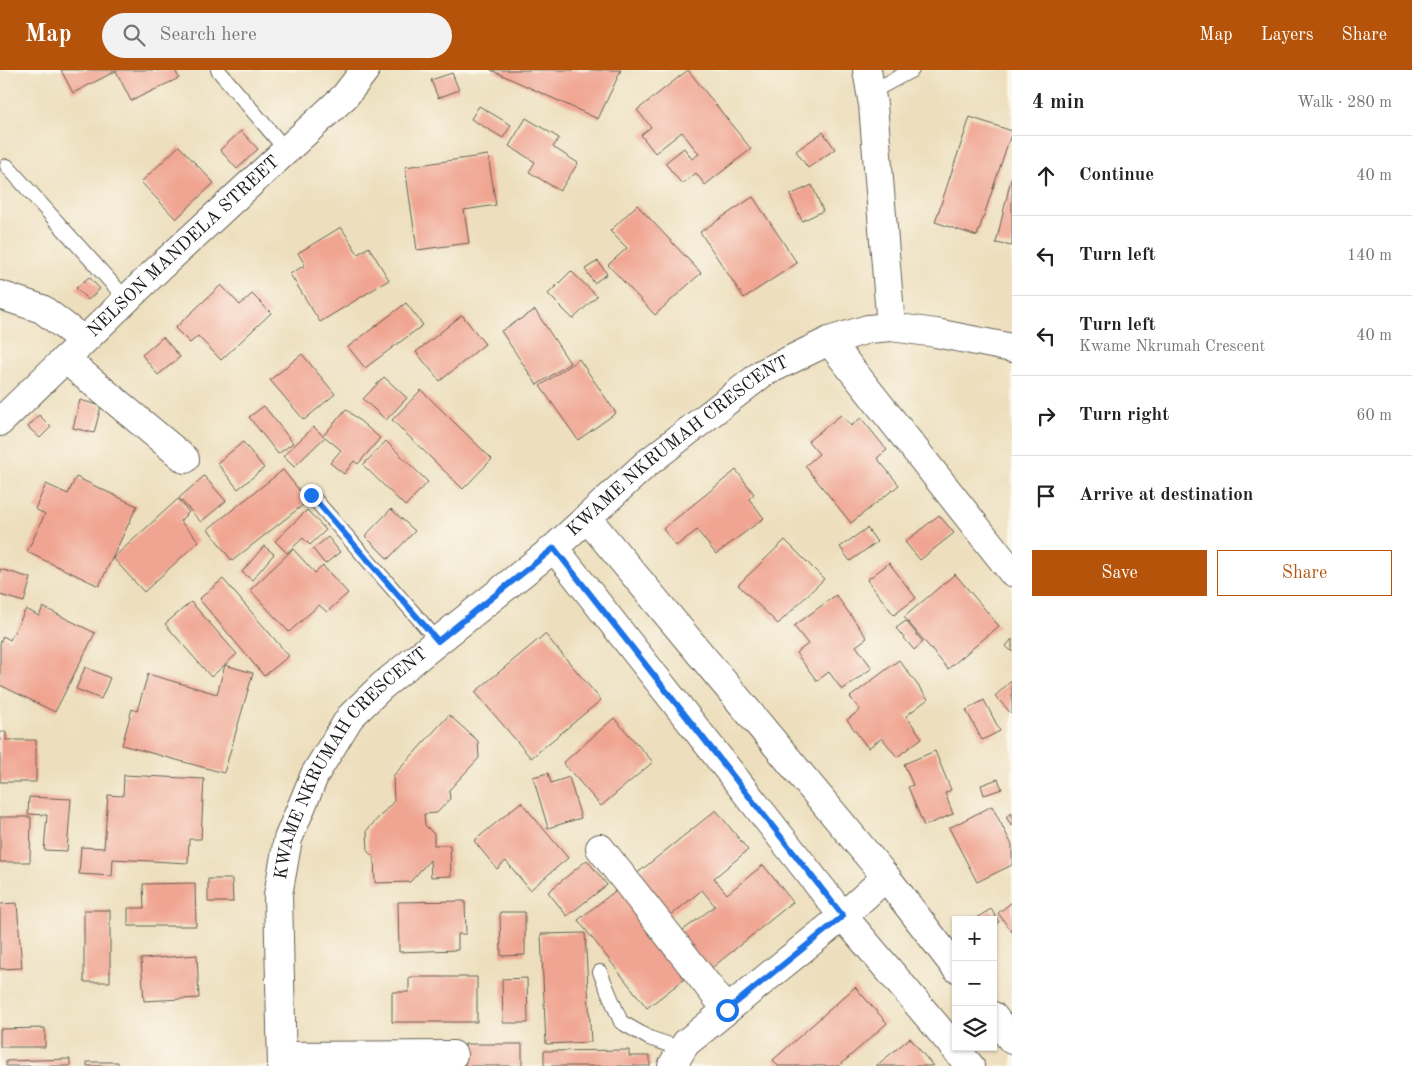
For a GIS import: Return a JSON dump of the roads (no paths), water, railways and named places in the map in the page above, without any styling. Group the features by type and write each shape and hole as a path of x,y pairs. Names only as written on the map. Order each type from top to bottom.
{"street":[{"name":"NELSON MANDELA STREET","path":"0,422 126,299 345,96 366,70"},
{"path":"869,81 891,327"},
{"path":"0,294 42,309 74,349 185,460"},
{"name":"KWAME NKRUMAH CRESCENT","path":"282,1061 278,895 288,840 315,774 350,717 382,686 554,548 646,464 763,373 829,341 868,329 891,327 936,333 1012,348"},
{"path":"829,341 1012,572"},
{"path":"588,518 886,877 952,963"},
{"path":"554,548 843,916 970,1066"},
{"path":"600,848 727,1010"},
{"path":"677,1058 686,1043 843,916 886,877"},
{"path":"997,1021 1012,1040"},
{"path":"282,1061 453,1055"}],"lane":[{"path":"218,70 286,150"},
{"path":"869,81 912,70"},
{"path":"7,166 126,299"},
{"path":"311,495 438,641"},
{"path":"600,972 621,1022 649,1038 677,1058"}]}
